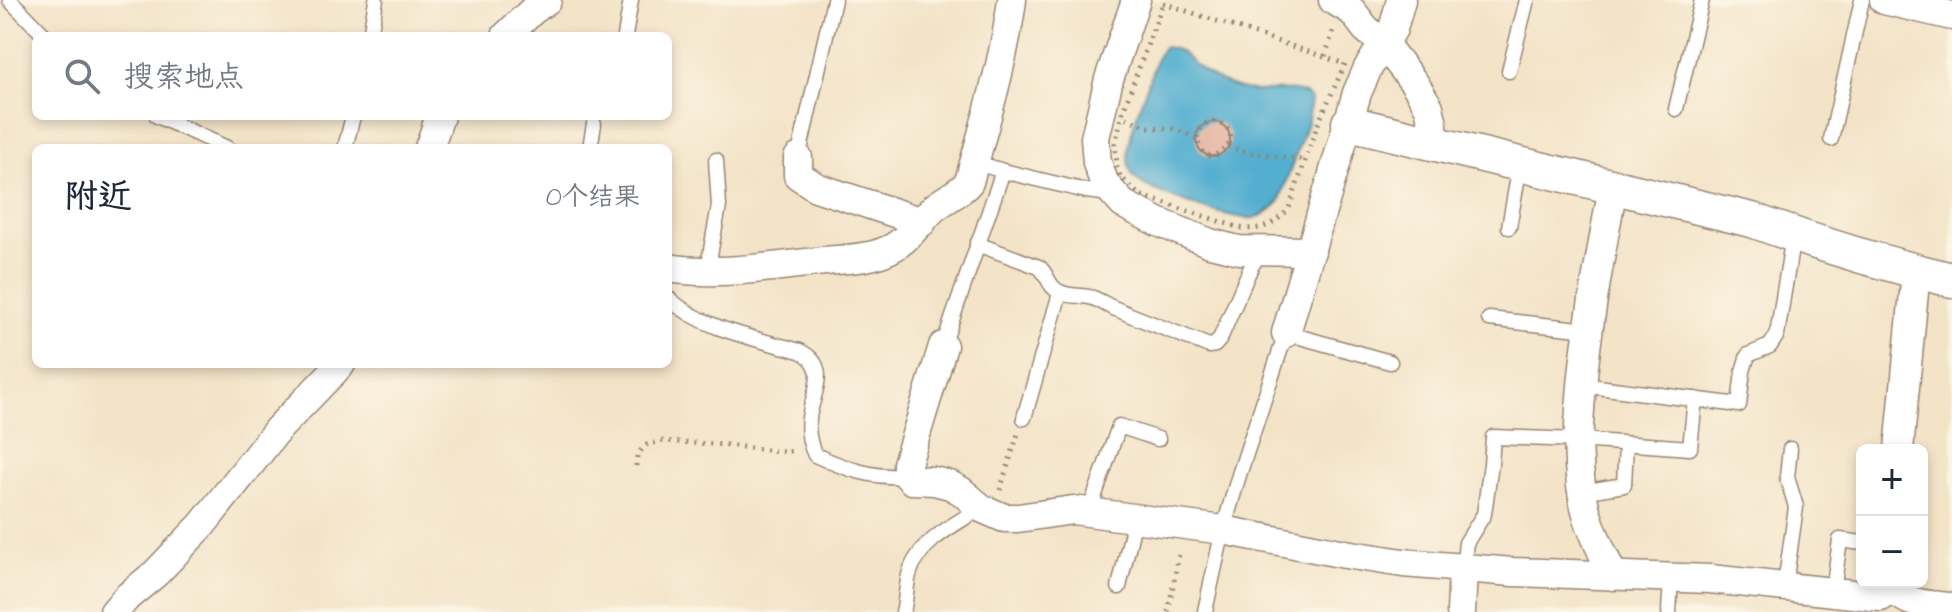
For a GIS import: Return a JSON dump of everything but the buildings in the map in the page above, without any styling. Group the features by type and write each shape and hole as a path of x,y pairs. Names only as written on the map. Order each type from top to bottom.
{"street":[{"path":"510,32 547,0"},
{"path":"672,268 692,271 778,266 886,252 901,242 932,210 969,182 1005,45 1012,0"},
{"path":"1136,0 1109,79 1095,138 1101,175 1113,194 1123,204 1158,222 1210,243 1239,250 1311,251"},
{"path":"1333,0 1352,11 1366,29 1384,44 1415,84 1429,107 1434,143"},
{"path":"1286,333 1357,93 1368,68 1393,29 1401,0"},
{"path":"1884,0 1952,16"},
{"path":"430,144 439,120"},
{"path":"1349,123 1752,220 1793,235 1952,280"},
{"path":"798,158 798,175 816,187 922,222"},
{"path":"1613,187 1588,330 1579,440 1586,513 1613,576"},
{"path":"1900,444 1916,271"},
{"path":"943,346 907,464 907,475 912,480 950,485 986,511 1004,518 1061,511 1089,512 1223,530 1345,554 1463,569 1785,585 1881,597 1898,595 1913,602 1952,607"},
{"path":"114,612 202,525 278,429 337,368"},
{"path":"1461,612 1463,569"}],"lane":[{"path":"10,0 41,32"},
{"path":"371,32 376,0"},
{"path":"626,32 631,0"},
{"path":"798,158 834,0"},
{"path":"1509,71 1527,0"},
{"path":"1676,109 1702,0"},
{"path":"1831,139 1862,0"},
{"path":"166,120 218,144"},
{"path":"346,144 352,120"},
{"path":"591,144 594,124"},
{"path":"713,270 710,255 719,206 716,160"},
{"path":"974,162 1086,191 1113,194"},
{"path":"1509,227 1521,164"},
{"path":"943,346 1003,171"},
{"path":"1582,385 1739,405 1748,355 1770,346 1777,335 1793,235"},
{"path":"977,244 1039,267 1046,273 1052,288 1060,293 1086,296 1209,346 1220,339 1261,251"},
{"path":"1024,418 1060,293"},
{"path":"672,301 689,314 724,329 810,355 818,382 809,416 808,437 815,455 867,473 896,477 907,475"},
{"path":"1489,319 1588,330"},
{"path":"1205,611 1223,530 1252,431 1286,333 1390,362"},
{"path":"1463,569 1466,543 1484,514 1493,437 1690,448 1695,399"},
{"path":"1089,512 1119,426 1158,439"},
{"path":"1582,492 1624,485 1626,444"},
{"path":"1785,585 1796,507 1787,477 1790,449"},
{"path":"903,612 912,565 924,549 951,526 986,511"},
{"path":"1119,587 1135,519"},
{"path":"1833,591 1840,540 1856,542"},
{"path":"1669,612 1671,577"}],"path":[{"path":"1163,3 1345,64 1317,126 1306,162 1289,208 1274,222 1254,230 1139,195 1120,176 1115,156 1117,133 1163,3"},
{"path":"1136,122 1157,129 1175,129 1197,138"},
{"path":"1218,122 1228,131 1230,141 1220,154 1210,155 1200,149 1197,138 1204,124 1218,122"},
{"path":"1228,146 1247,153 1306,162"},
{"path":"986,511 1024,418"},
{"path":"636,466 642,449 661,441 784,452 811,447"},
{"path":"1168,612 1185,525"}],"water":[{"path":"1164,47 1179,51 1206,73 1232,86 1253,91 1289,90 1311,99 1308,120 1279,202 1271,210 1254,218 1228,215 1172,197 1133,176 1128,155 1133,128 1156,59"}]}
